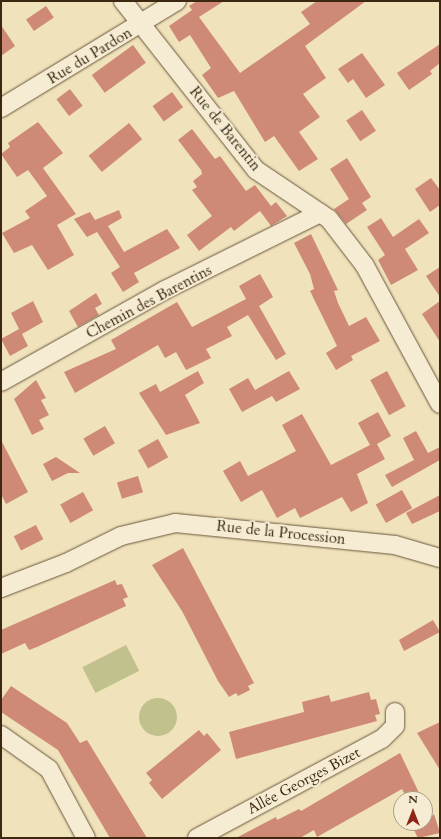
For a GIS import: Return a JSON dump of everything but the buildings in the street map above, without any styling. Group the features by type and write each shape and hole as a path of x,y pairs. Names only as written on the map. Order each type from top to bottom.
{"street":[{"name":"Rue de Barentin","path":"123,1 256,170 329,219 365,266 439,397"},
{"name":"Rue du Pardon","path":"1,108 142,26 177,1"},
{"name":"Chemin des Barentins","path":"1,382 165,290 320,213"},
{"name":"Rue de la Procession","path":"1,588 66,563 121,536 175,523 200,524 395,545 440,558"},
{"name":"Allée Georges Bizet","path":"197,838 382,739 395,726 395,712"},
{"path":"1,735 49,769 86,838"}],"green space":[{"path":"126,645 139,671 96,693 82,667"},
{"path":"158,698 168,701 174,707 177,717 174,727 168,733 158,736 148,733 142,727 139,717 142,707 148,701"}]}
